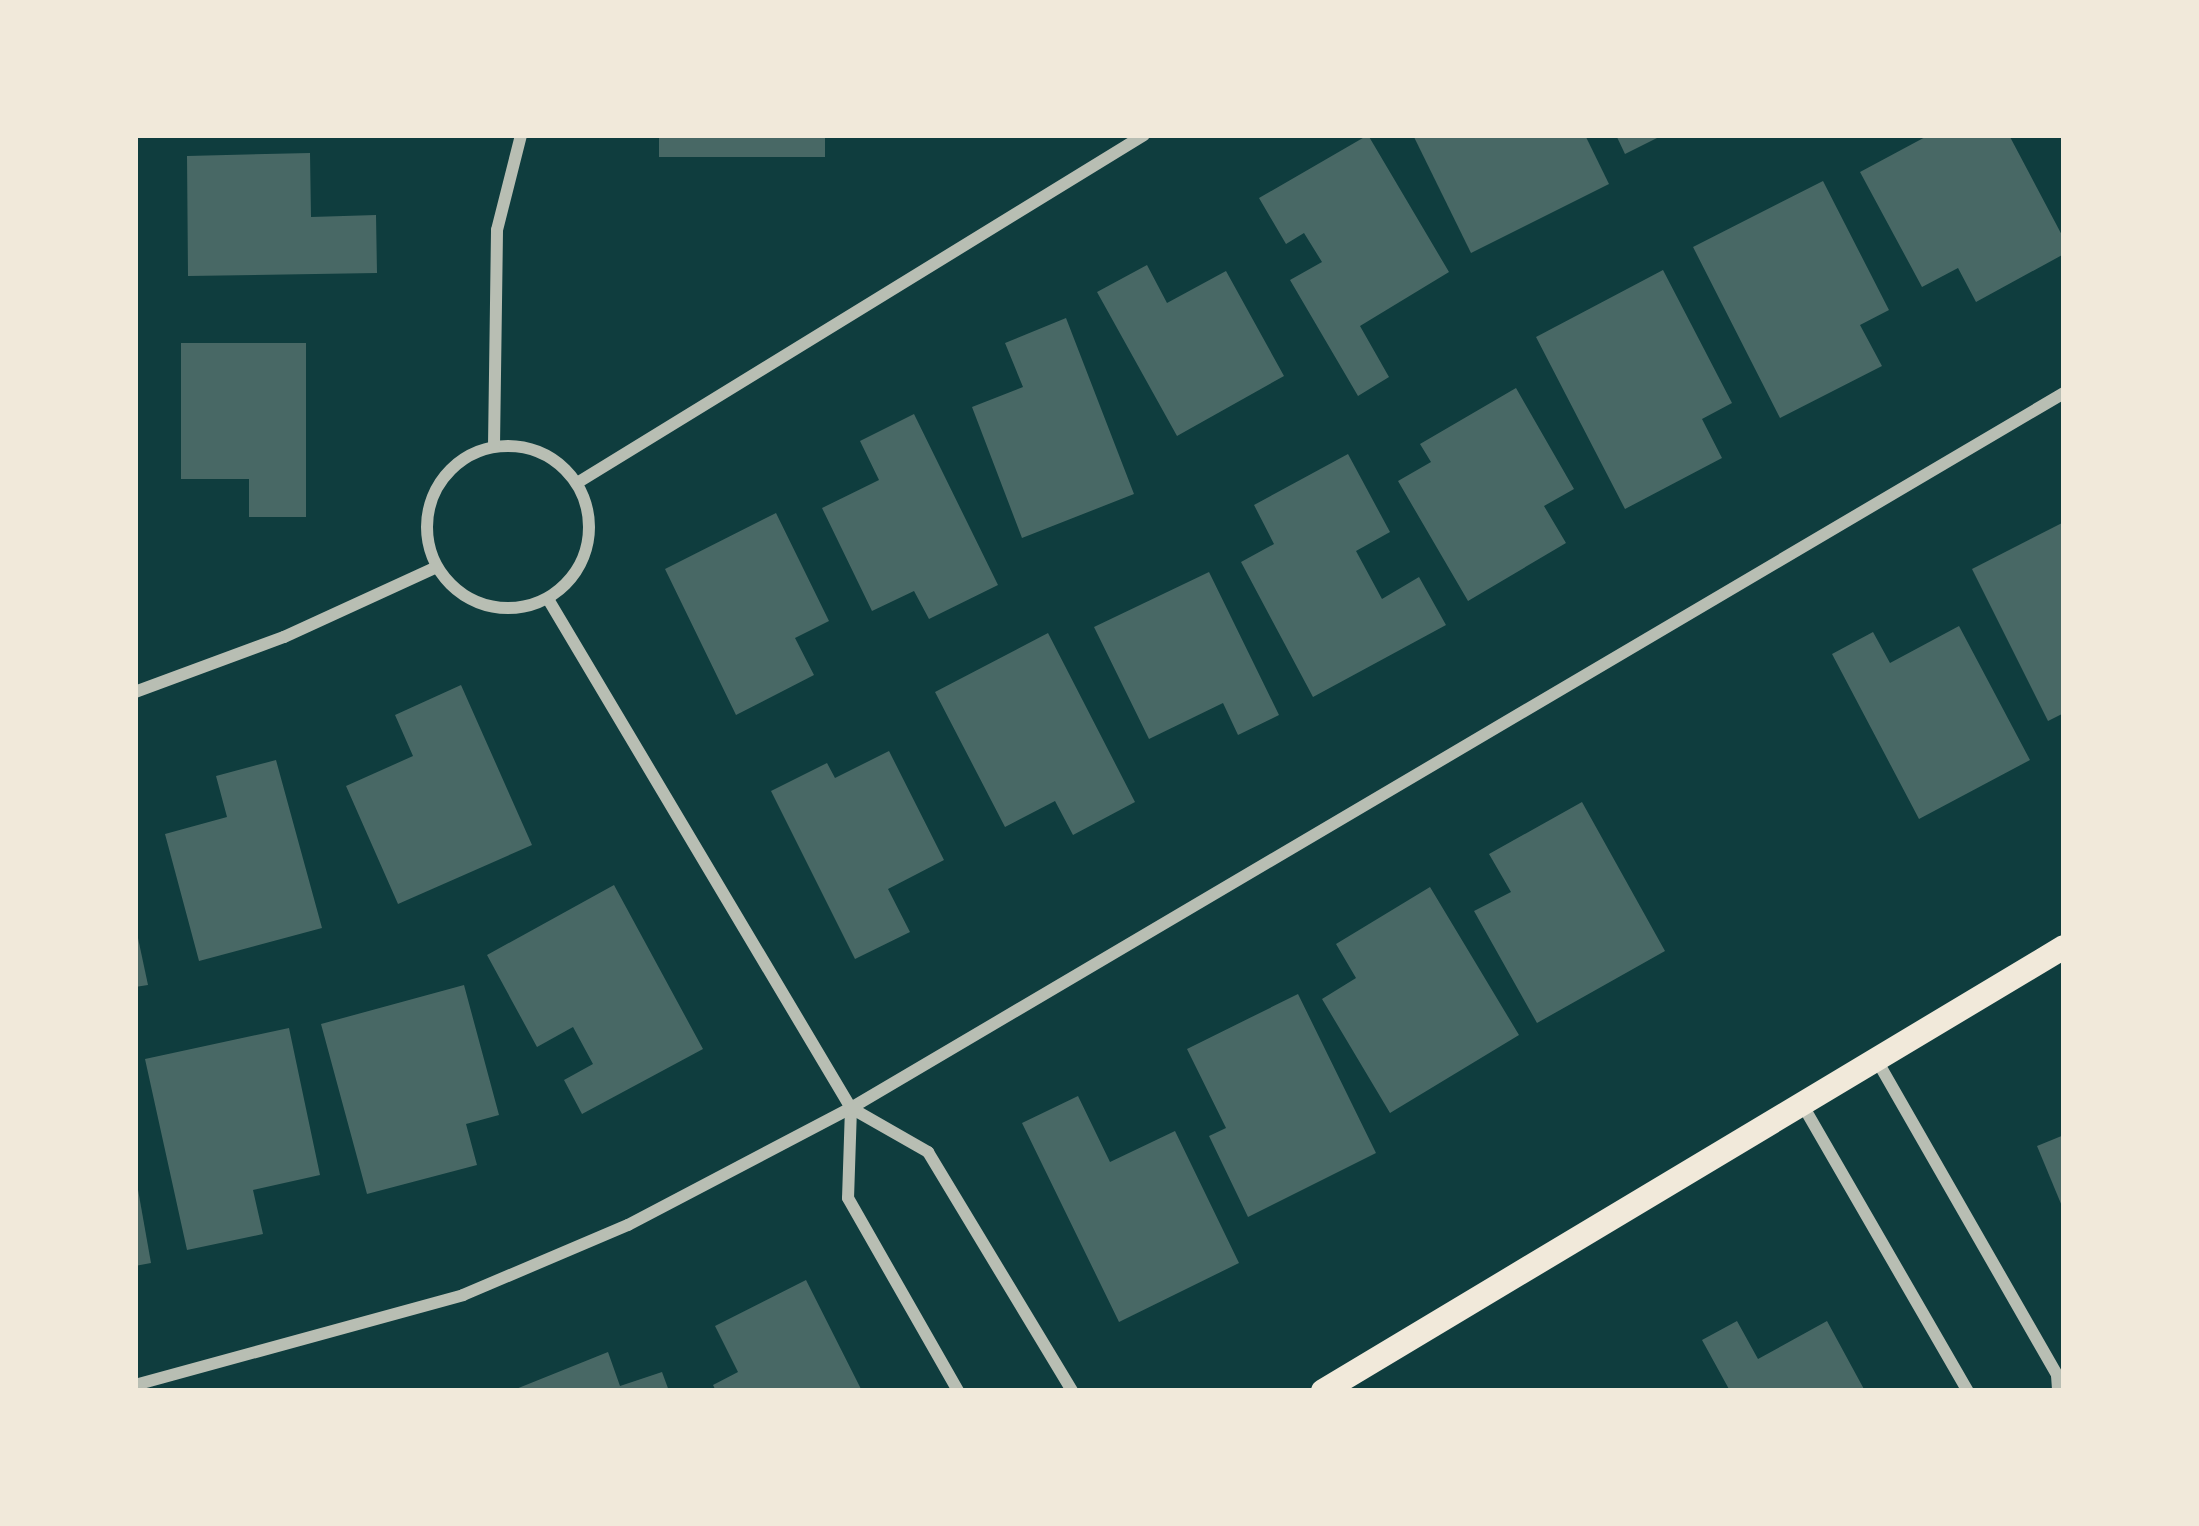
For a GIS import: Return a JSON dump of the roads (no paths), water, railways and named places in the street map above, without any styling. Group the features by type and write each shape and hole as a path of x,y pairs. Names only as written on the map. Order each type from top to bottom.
{"main road":[{"path":"1322,1391 2064,947"}],"street":[{"path":"494,446 497,230 521,135"},
{"path":"577,483 1144,135"},
{"path":"135,1385 463,1295 628,1225 851,1108 2064,393"},
{"path":"494,446 541,452 577,483 588,508 584,560 548,599 498,609 452,587 437,567 428,542 434,492 469,455 494,446"},
{"path":"135,692 437,567"},
{"path":"548,599 851,1108 928,1152 1072,1391"},
{"path":"1875,1057 2057,1375 2058,1391"},
{"path":"1802,1103 1968,1391"},
{"path":"851,1108 848,1198 958,1391"}]}
